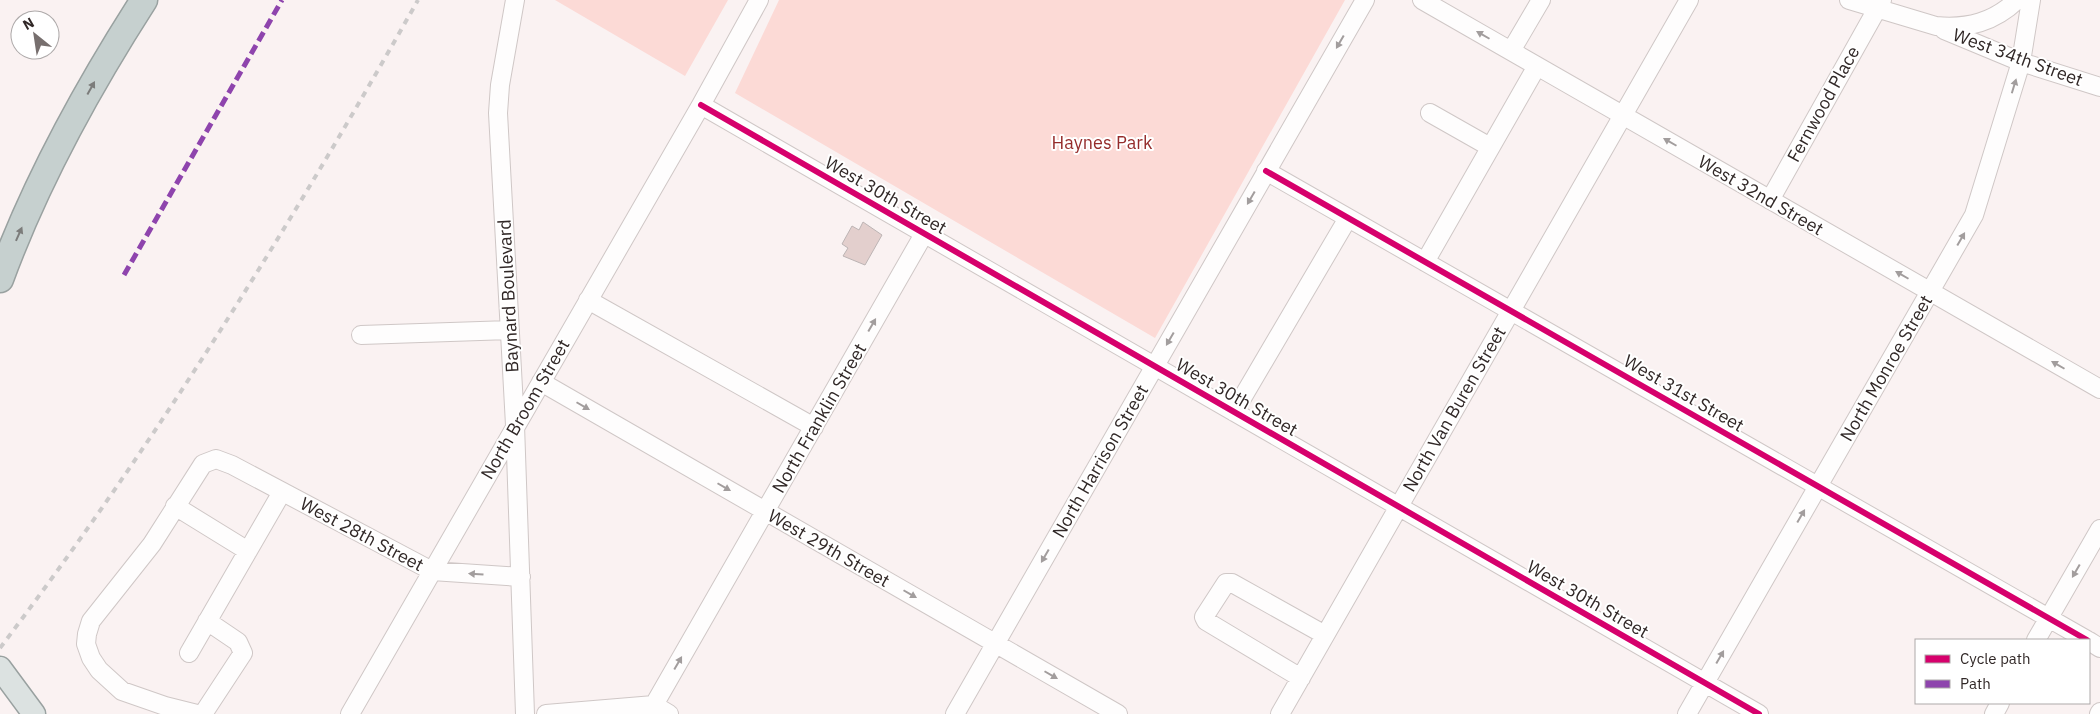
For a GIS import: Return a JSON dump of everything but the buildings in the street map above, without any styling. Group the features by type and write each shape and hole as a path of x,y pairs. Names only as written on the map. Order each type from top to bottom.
{"highway":[{"path":"0,279 54,156 119,38 144,0"}],"main road":[{"path":"0,668 34,714"},
{"path":"0,693 15,714"}],"street":[{"name":"Baynard Boulevard","path":"515,0 500,85 498,113 515,425 525,714"},
{"name":"North Broom Street","path":"350,714 701,105 759,0"},
{"name":"North Harrison Street","path":"955,714 1365,0"},
{"name":"West 32nd Street","path":"1422,0 2100,390"},
{"path":"1511,51 1542,0"},
{"name":"North Van Buren Street","path":"1280,714 1689,0"},
{"name":"West 34th Street","path":"1849,0 1880,4 2021,62 2100,87"},
{"name":"West 34th Street","path":"1936,26 1959,27 1985,22 2001,14 2017,0"},
{"name":"North Monroe Street","path":"1687,714 1974,215 2021,62 2031,0"},
{"name":"Fernwood Place","path":"1770,200 1880,4"},
{"path":"1425,262 1537,66"},
{"name":"West 30th Street","path":"701,105 1759,714"},
{"path":"1430,113 1490,147"},
{"name":"West 31st Street","path":"1266,172 2085,639"},
{"path":"1234,412 1348,218"},
{"name":"North Franklin Street","path":"654,705 924,234"},
{"path":"588,300 814,427"},
{"path":"361,335 510,330"},
{"name":"West 29th Street","path":"541,382 1118,714"},
{"name":"West 28th Street","path":"196,714 165,706 122,691 99,670 91,658 86,644 91,622 152,544 175,506 206,462 216,459 222,460 432,570 520,578"},
{"path":"188,653 282,492"},
{"path":"175,506 248,550"},
{"path":"2037,639 2100,529"},
{"path":"1301,678 1206,621 1204,617 1226,583 1232,583 1325,636"},
{"path":"204,714 243,650 238,642 207,621"},
{"path":"546,714 654,705 670,714"}],"green space":[{"path":"555,0 728,0 685,76"},
{"name":"Haynes Park","path":"779,0 1345,0 1155,338 735,93"}],"railway":[{"path":"0,648 113,492 220,331 321,167 418,0"}],"marked path":[{"path":"124,275 282,0"}],"cycle path":[{"path":"701,105 1759,714"},
{"path":"1266,171 2085,639"}]}
